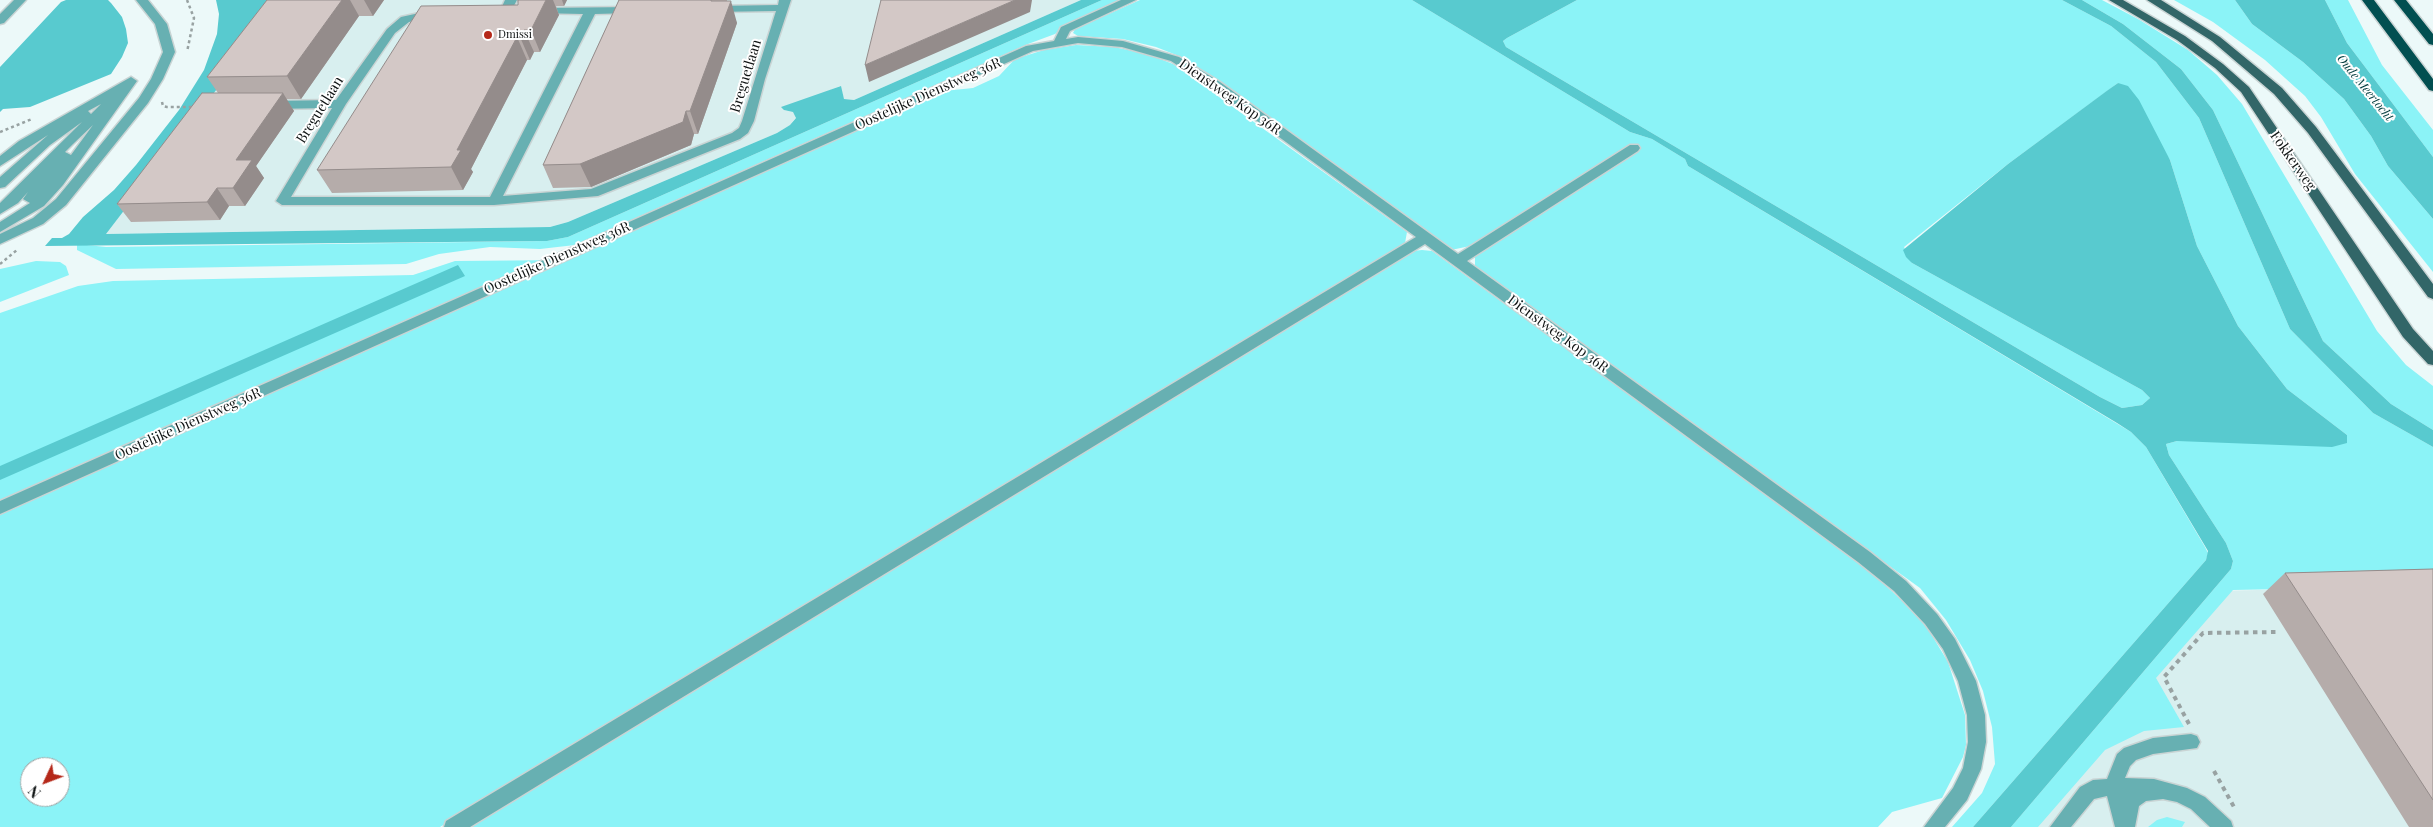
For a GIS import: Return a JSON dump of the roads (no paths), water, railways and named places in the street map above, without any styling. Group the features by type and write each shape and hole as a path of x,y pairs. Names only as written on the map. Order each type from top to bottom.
{"highway":[{"path":"2368,0 2433,87"},
{"path":"2400,0 2433,42"}],"main road":[{"name":"Fokkerweg","path":"2115,0 2181,38 2219,66 2246,90 2408,333 2433,360"},
{"path":"2153,0 2221,43 2278,91 2312,130 2433,294"}],"street":[{"path":"0,21 20,0"},
{"path":"0,240 38,221 61,202 144,100 162,70 169,52 161,24 142,0"},
{"path":"1059,42 1064,30 1130,0"},
{"name":"Breguetlaan","path":"442,13 405,19 391,31 340,104 282,201 494,201 593,193 736,136 744,130 748,121 759,80 784,4 701,9"},
{"path":"511,9 644,10"},
{"path":"494,201 591,10"},
{"name":"Oostelijke Dienstweg 36R","path":"0,508 1030,48 1078,40 1123,44"},
{"name":"Dienstweg Kop 36R","path":"1123,44 1140,47 1175,59 1216,86 1879,567 1900,586 1931,619 1948,644 1971,694 1976,715 1974,760 1960,794 1933,827"},
{"path":"0,153 12,144 131,81"},
{"path":"0,162 23,144 131,81"},
{"path":"0,173 34,143 131,81"},
{"path":"0,184 46,142 131,81"},
{"path":"0,200 57,142 131,81"},
{"path":"0,210 14,200 69,141 131,81"},
{"path":"0,218 27,201 131,81"},
{"path":"0,228 39,203 58,182 131,81"},
{"path":"254,105 340,104"},
{"path":"1456,261 1634,148"},
{"path":"453,827 1425,238"},
{"path":"2125,827 2118,811 2115,786 2120,764 2130,754 2191,734"},
{"path":"2059,827 2090,790 2115,786 2162,790 2180,794 2198,803 2224,827"},
{"path":"2125,827 2126,812 2132,800 2142,793 2162,790"}],"water":[{"path":"66,0 108,0 111,3 122,17 126,29 128,43 122,57 111,74 30,107 3,109 0,112 0,67 61,2"},
{"path":"216,0 285,0 106,234 550,227 568,222 777,133 790,125 796,118 793,112 784,110 781,107 841,86 844,99 854,100 1081,0 1102,0 568,237 547,241 45,246 52,238 62,238 69,234 83,217 114,190 179,110 204,70 217,34 219,14"},
{"path":"1412,0 1577,0 1507,38 1503,41 1506,47 2100,397 2122,408 2142,405 2150,398 2142,390 1912,263 1906,257 1903,250 2008,164 2108,90 2118,83 2128,86 2139,100 2170,160 2197,246 2238,326 2287,389 2347,435 2347,443 2332,447 2177,441 2166,444 2169,455 2226,543 2233,561 2231,569 2011,827 1973,827 2206,560 2208,551 2146,447 2131,432 2117,423 1688,166 1685,159 1652,139 1630,132"},
{"path":"2062,0 2082,0 2123,24 2181,69 2213,110 2323,341 2391,404 2433,430 2433,447 2373,413 2290,329 2199,118 2156,62 2111,26"},
{"name":"Oude Meertocht","path":"2235,0 2325,0 2347,43 2433,157 2433,219 2388,166 2371,136 2344,99 2303,62 2252,24"},
{"path":"458,265 465,276 0,480 0,466"}],"place":[{"name":"Dmissi","path":"488,35"}]}
